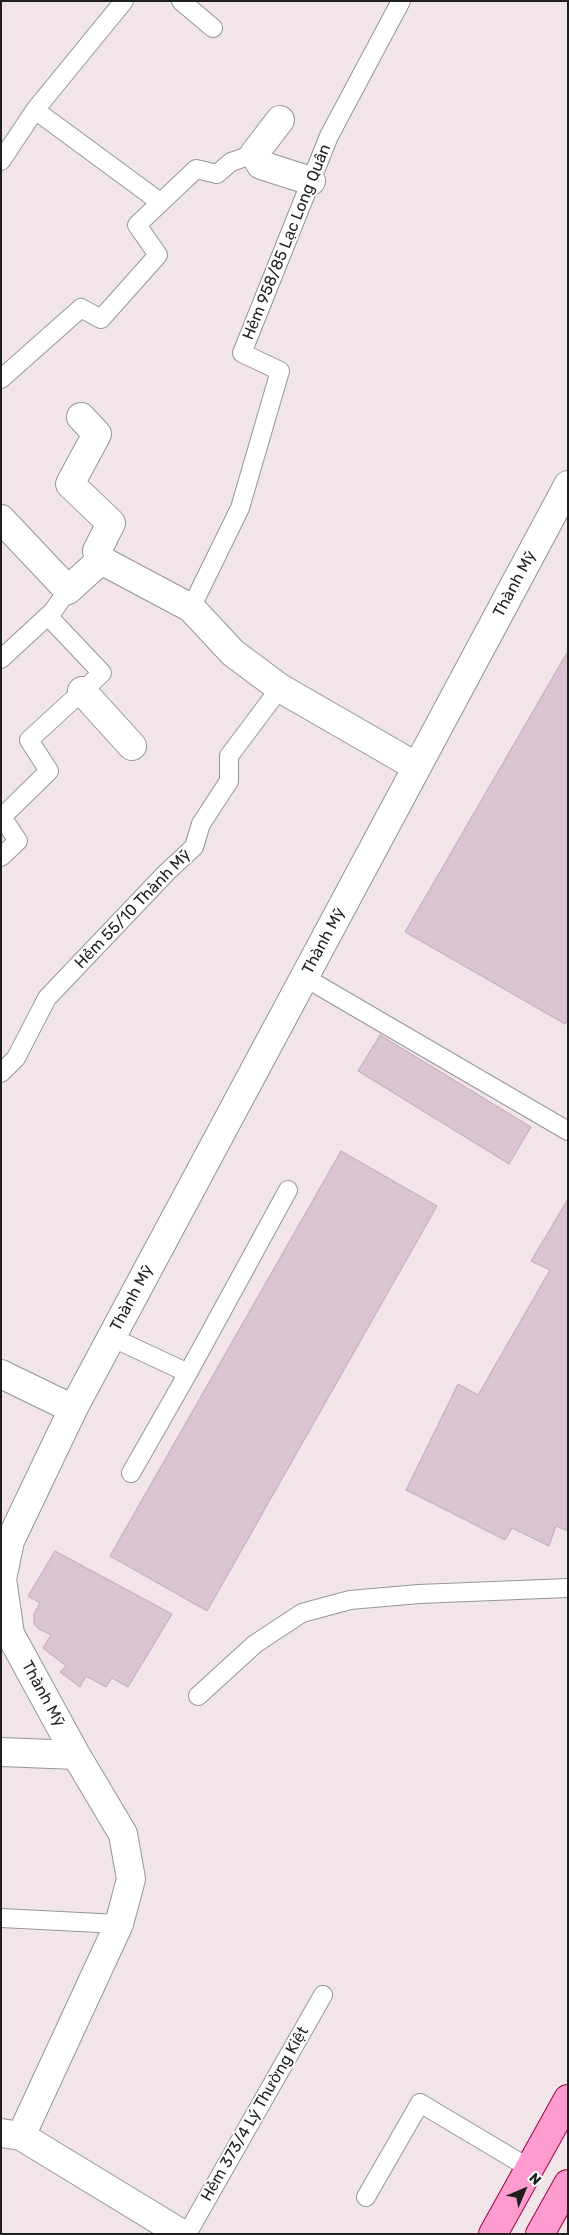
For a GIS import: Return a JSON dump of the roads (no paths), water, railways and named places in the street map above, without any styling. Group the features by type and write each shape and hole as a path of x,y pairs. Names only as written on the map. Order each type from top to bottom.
{"main road":[{"path":"492,2234 568,2099"},
{"path":"540,2234 568,2184"}],"street":[{"path":"280,120 254,154 262,165 312,181"},
{"path":"81,417 97,434 70,484 111,523 97,551 101,560 191,608 233,653 280,688 417,767"},
{"name":"Thành Mỹ","path":"11,2134 119,1924 131,1879 123,1834 6,1635 2,1579 10,1541 73,1409 111,1337 568,485"},
{"path":"1,519 68,590 101,560"},
{"path":"82,691 132,746"},
{"path":"1,1374 73,1409"},
{"path":"1,1752 76,1755"},
{"path":"11,2134 182,2234"}],"lane":[{"path":"1,161 35,110 124,1"},
{"path":"182,1 213,28"},
{"name":"Hẻm 958/85 Lạc Long Quân","path":"191,608 240,508 280,370 242,353 330,136 401,1"},
{"path":"35,110 160,202"},
{"path":"1,380 81,308 101,319 158,255 137,225 160,202 196,170 217,174 231,162 254,154"},
{"path":"1,659 48,616 68,590"},
{"path":"1,858 18,841 2,818 49,771 29,740 102,673 48,616"},
{"name":"Hẻm 55/10 Thành Mỹ","path":"1,1073 16,1058 47,998 167,872 194,847 200,824 229,781 228,756 280,688"},
{"path":"304,977 568,1131"},
{"path":"131,1474 288,1190"},
{"path":"111,1337 188,1373"},
{"path":"198,1696 255,1644 302,1613 350,1600 419,1594 568,1588"},
{"path":"1,1918 119,1924"},
{"name":"Hẻm 373/4 Lý Thường Kiệt","path":"186,2234 323,1995"},
{"path":"366,2197 420,2103 529,2168"}]}
